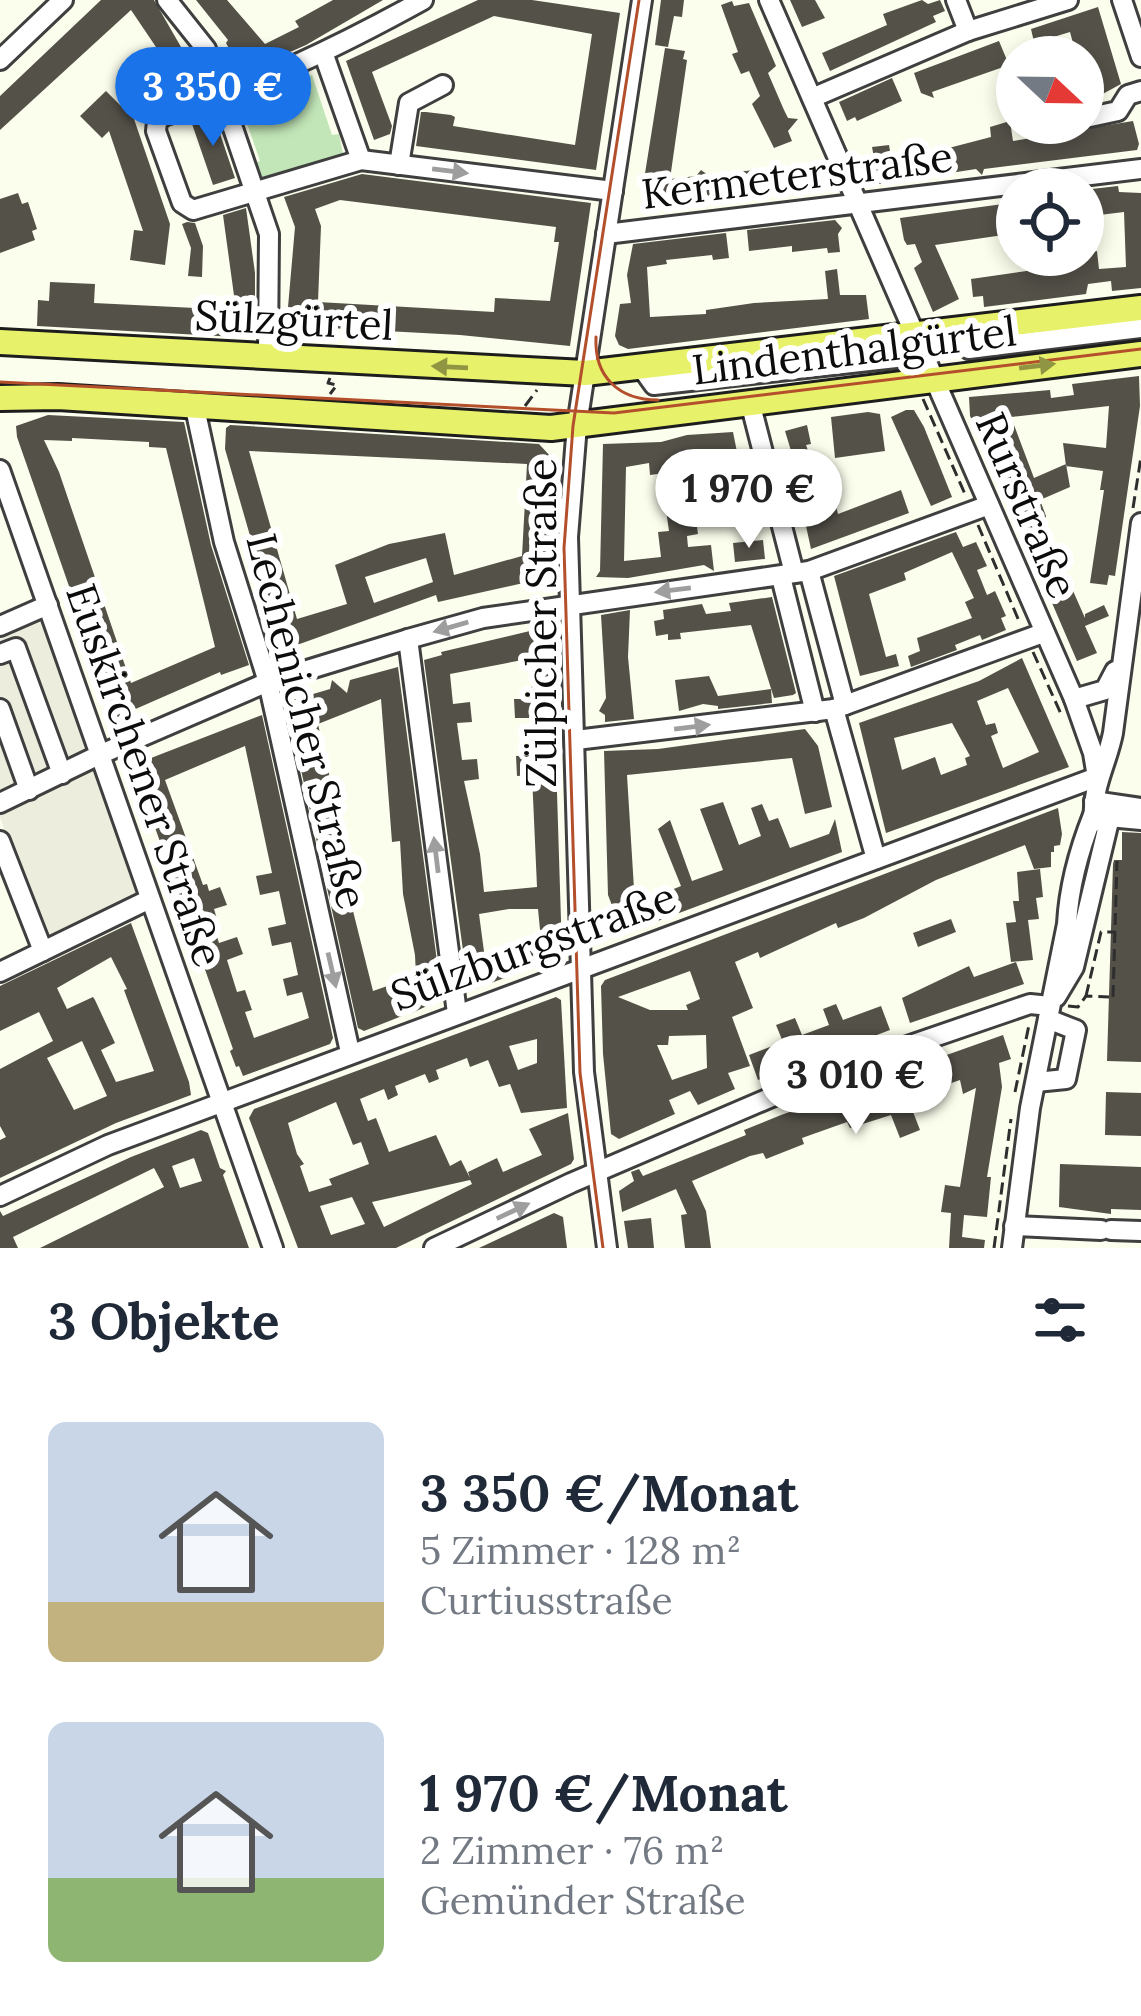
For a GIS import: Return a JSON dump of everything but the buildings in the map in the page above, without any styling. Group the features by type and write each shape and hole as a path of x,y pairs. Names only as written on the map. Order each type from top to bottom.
{"main road":[{"name":"Lindenthalgürtel","path":"921,362 956,330 1141,308"},
{"name":"Sülzgürtel","path":"0,342 585,373"},
{"name":"Lindenthalgürtel","path":"585,373 647,376 834,344 921,362"},
{"name":"Lindenthalgürtel","path":"577,425 751,402 921,362 1141,354"},
{"path":"0,398 58,397 550,428 577,425"}],"street":[{"path":"0,60 63,0"},
{"path":"166,0 206,49 271,248 268,353"},
{"path":"423,0 324,55 163,116 156,131 182,203 193,209 361,160 613,191"},
{"name":"Zülpicher Straße","path":"607,1248 584,1072 569,516 577,425 642,0"},
{"name":"Rurstraße","path":"770,0 1035,636 1074,699 1094,753 1097,777"},
{"path":"956,0 968,31"},
{"path":"812,98 968,31 1068,0"},
{"path":"1122,0 1141,57"},
{"path":"324,55 361,160"},
{"path":"399,165 409,103 443,85"},
{"path":"1104,114 1118,111 1128,95 1141,91"},
{"name":"Kermeterstraße","path":"606,234 1141,170"},
{"path":"956,330 969,349 1141,328"},
{"path":"812,369 834,344"},
{"path":"647,376 921,362"},
{"path":"751,402 876,860"},
{"name":"Lechenicher Straße","path":"196,408 224,542 268,682 350,1052"},
{"name":"Euskirchener Straße","path":"0,470 273,1248"},
{"path":"0,803 268,682 408,639 483,618 795,574 980,508"},
{"path":"1055,1010 1075,967 1099,811 1097,777 1108,759 1141,523"},
{"path":"795,574 831,708"},
{"path":"0,626 48,604"},
{"path":"576,740 831,708 1035,636"},
{"path":"408,639 457,1012"},
{"path":"0,654 16,648 67,772"},
{"path":"1074,699 1105,690 1121,656"},
{"path":"0,709 29,790"},
{"path":"54,717 67,772"},
{"name":"Sülzburgstraße","path":"0,1196 108,1145 350,1052 1097,777"},
{"path":"1099,811 1141,808"},
{"path":"1099,811 1141,820"},
{"path":"1012,1248 1036,1082 1055,1010 1067,924 1099,811"},
{"path":"0,841 44,951"},
{"path":"0,972 150,899"},
{"path":"434,1248 824,1076 1030,1004 1055,1010 1076,1030 1066,1079 1036,1082"},
{"path":"1014,1226 1141,1231"}],"path":[{"path":"921,362 1035,636 1064,722"},
{"path":"1086,996 1111,997 1117,865"},
{"path":"1055,1010 1078,1007 1086,996 1101,932 1115,932"}],"green space":[{"path":"312,75 343,154 260,182 253,164 260,161 240,103"}],"shaded area":[{"path":"37,617 44,624 137,894 49,941 42,936 0,817 0,632"}],"tram line":[{"path":"603,1248 580,1073 564,548 573,426 639,0"},
{"path":"596,337 599,364 612,384 632,396 658,400"},
{"path":"0,382 614,413 1141,349"}]}
